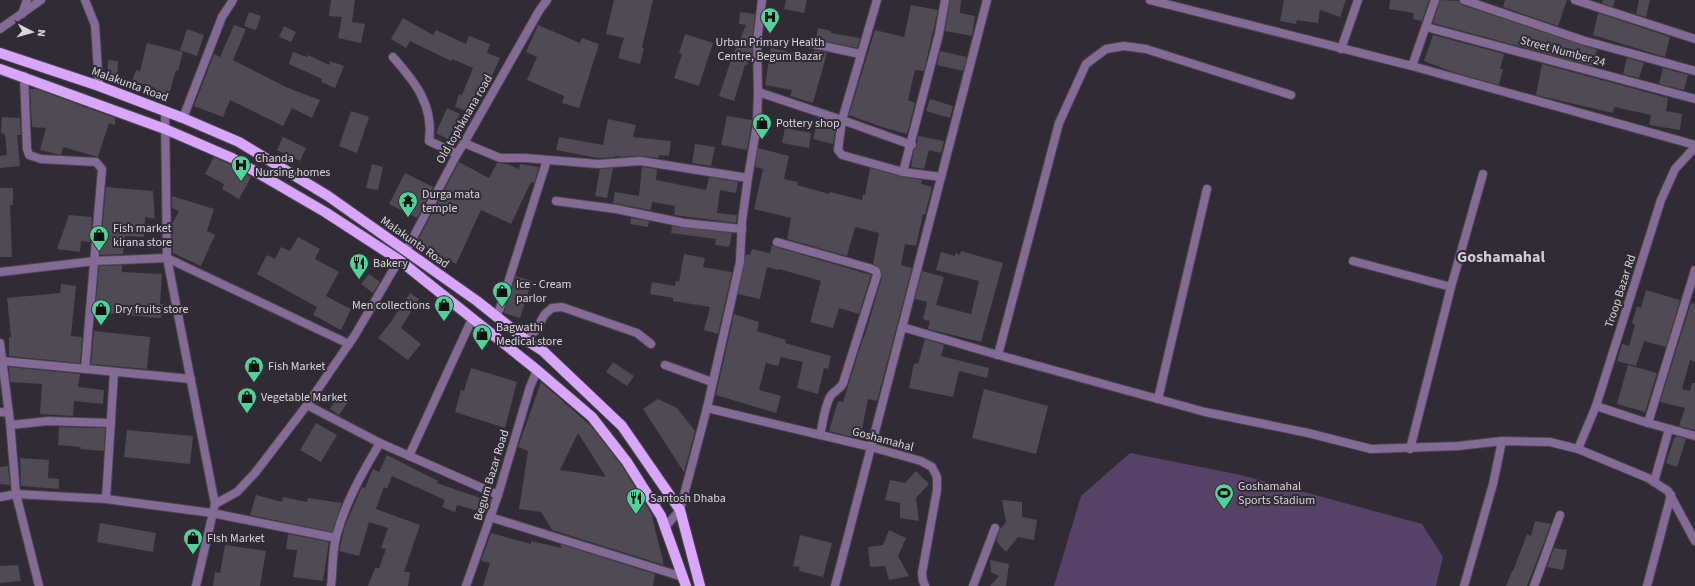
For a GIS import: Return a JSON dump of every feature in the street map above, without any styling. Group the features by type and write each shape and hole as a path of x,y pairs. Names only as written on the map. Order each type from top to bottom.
{"main road":[{"name":"Malakunta Road","path":"0,54 99,86 183,118 239,142 328,196 477,301 546,354 622,426 680,510 700,586"},
{"path":"0,69 24,76 165,129 232,158 325,212 399,260 537,370 592,418 627,462 661,516 685,582"},
{"path":"537,370 546,354"}],"street":[{"path":"22,14 27,0"},
{"path":"0,29 41,0"},
{"path":"85,0 95,25 99,86"},
{"path":"183,118 222,18 233,0"},
{"name":"Old tophknana road","path":"406,251 457,154 535,18 547,0"},
{"path":"665,527 680,510 707,408 740,262 748,178 757,124 757,42 762,0"},
{"path":"877,0 842,120 838,150 842,155 904,172 941,177"},
{"path":"904,172 939,34 945,0"},
{"path":"835,586 987,0"},
{"path":"1150,0 1412,66 1695,146"},
{"path":"1341,49 1358,0"},
{"path":"1412,66 1435,0"},
{"path":"1464,0 1582,40 1695,71"},
{"path":"1575,0 1695,39"},
{"name":"Street Number 24","path":"1426,27 1695,99"},
{"path":"809,43 860,54"},
{"path":"998,355 1059,122 1086,64 1106,49 1124,46 1146,49 1291,95"},
{"path":"393,57 410,76 426,104 431,126 429,141 457,154"},
{"path":"24,76 27,149 29,155 41,159 96,162 102,169 95,261 84,369"},
{"path":"758,92 912,145"},
{"path":"165,111 166,258 215,504 196,586"},
{"path":"464,143 500,158 525,158 598,164 640,162 748,178"},
{"name":"Troop Bazar Rd","path":"1578,449 1596,406 1661,200 1675,169 1695,146"},
{"path":"496,316 500,308 547,160"},
{"path":"1410,449 1451,287 1483,174"},
{"path":"1158,399 1207,189"},
{"path":"556,201 616,209 684,223 742,230"},
{"path":"777,242 873,269 877,275 843,383 841,388 833,393 828,401 820,435"},
{"path":"0,272 95,261 166,258 349,344"},
{"path":"215,504 237,492 246,483 307,406 349,344 399,260"},
{"path":"1353,261 1451,287"},
{"path":"1648,423 1695,270"},
{"path":"526,340 535,331 545,314 552,308 562,307 637,333 651,344"},
{"path":"409,456 472,319"},
{"path":"902,327 1205,412 1371,449 1410,449 1502,441 1550,442 1578,449 1648,478 1668,491 1681,518 1695,541"},
{"path":"0,343 9,413 16,494 40,586"},
{"path":"2,361 191,379"},
{"path":"665,365 712,382"},
{"name":"Begum Bazar Road","path":"466,586 498,495 530,387 537,370"},
{"path":"106,499 114,372"},
{"path":"307,406 409,456 498,495"},
{"path":"1596,406 1695,436"},
{"name":"Goshamahal","path":"707,408 871,447 921,462 932,467 937,477 937,490 922,573 925,586"},
{"path":"0,412 9,413"},
{"path":"10,425 48,421 111,423"},
{"path":"1654,482 1669,429"},
{"path":"1464,586 1493,484 1502,441"},
{"path":"331,586 336,538 346,508 358,480 380,442"},
{"path":"0,497 16,494 106,499 212,513 336,538"},
{"path":"1647,586 1671,495"},
{"path":"1534,586 1560,515"},
{"path":"490,517 685,582"},
{"path":"973,586 995,528"}],"shaded area":[{"name":"Goshamahal Sports Stadium","path":"1130,453 1241,475 1422,524 1443,557 1436,586 1054,586 1081,496"}],"building":[{"path":"331,0 355,0 352,22 365,24 361,43 338,38 342,17 329,16"},
{"path":"614,0 653,0 642,47 644,48 640,64 618,58 624,38 606,34"},
{"path":"786,0 807,0 804,13 784,9"},
{"path":"950,0 961,0 960,13 975,16 972,36 945,31"},
{"path":"1284,0 1346,0 1340,17 1320,10 1318,23 1297,20 1296,24 1280,21"},
{"path":"1390,0 1429,0 1422,21 1413,19 1414,13 1389,9"},
{"path":"1440,0 1459,1 1462,5 1597,50 1593,66 1433,23"},
{"path":"1505,0 1567,0 1558,26 1503,7"},
{"path":"1603,0 1615,0 1613,7 1602,3"},
{"path":"1639,0 1650,0 1646,17 1636,14"},
{"path":"911,5 938,10 924,71 915,70 908,100 915,103 907,134 849,115 875,30 904,37"},
{"path":"249,12 261,16 256,30 244,26"},
{"path":"740,12 755,14 752,55 747,65 745,65 734,101 719,96 732,57 746,25 739,24"},
{"path":"1598,13 1670,37 1665,57 1593,35"},
{"path":"403,18 433,35 436,30 466,44 469,36 490,44 487,53 500,58 485,91 478,88 469,112 455,107 459,94 462,95 473,68 452,59 451,61 410,41 406,48 391,39"},
{"path":"234,25 246,29 233,60 288,88 320,100 312,118 292,108 283,126 230,100 223,117 194,106 214,54 220,57"},
{"path":"538,25 580,43 582,38 599,44 579,108 562,103 564,96 527,80 537,57 526,52"},
{"path":"284,26 296,32 291,42 279,37"},
{"path":"818,28 831,31 831,33 860,38 857,48 816,39"},
{"path":"187,29 204,35 197,56 180,50"},
{"path":"685,34 713,43 699,86 674,78 682,54 679,53"},
{"path":"1433,35 1504,54 1500,69 1503,69 1499,85 1453,72 1424,61"},
{"path":"147,43 183,52 168,98 153,93 155,88 132,81 136,70 140,71"},
{"path":"771,48 812,57 814,50 827,53 813,103 790,96 792,90 765,85"},
{"path":"940,51 967,57 963,71 937,65"},
{"path":"293,52 307,57 308,55 329,65 330,61 344,66 335,88 321,82 322,79 289,64"},
{"path":"1627,58 1644,63 1639,78 1623,74"},
{"path":"108,60 118,61 117,79 107,78"},
{"path":"1542,64 1668,98 1666,111 1682,114 1680,130 1649,125 1651,115 1614,107 1613,113 1536,95"},
{"path":"1663,68 1688,75 1684,90 1659,84"},
{"path":"30,89 37,89 115,118 115,125 109,123 98,157 63,147 61,155 40,150 46,128 32,127"},
{"path":"930,99 953,106 950,118 926,111"},
{"path":"447,108 460,114 448,139 436,133"},
{"path":"351,111 369,117 357,153 339,146"},
{"path":"727,116 752,120 747,150 721,145"},
{"path":"2,117 20,118 21,135 17,135 20,166 0,168 0,156 7,155 5,134 1,133"},
{"path":"818,118 836,124 833,144 813,139"},
{"path":"608,119 636,125 633,137 671,141 669,156 659,155 658,158 641,156 615,156 598,158 556,150 559,137 603,145"},
{"path":"785,128 811,133 809,148 782,143"},
{"path":"918,136 944,141 941,153 929,150 924,169 911,167 914,150 917,146"},
{"path":"283,137 306,148 300,161 277,150"},
{"path":"695,144 715,147 711,166 692,163"},
{"path":"758,148 789,156 784,179 798,182 797,185 829,194 830,192 862,200 863,194 865,195 870,168 902,177 922,180 921,184 932,187 925,215 923,214 916,246 905,244 901,265 912,268 877,401 868,399 860,439 829,431 838,401 843,402 882,277 880,268 873,264 879,233 855,227 847,256 787,239 791,218 754,209 763,169 755,167"},
{"path":"214,157 251,177 239,199 222,189 224,184 205,174"},
{"path":"459,162 489,178 497,163 507,164 519,169 520,164 539,167 534,183 531,182 511,224 481,210 456,264 417,242"},
{"path":"372,164 383,167 378,190 366,188"},
{"path":"642,167 657,169 656,180 706,190 709,177 738,182 736,193 720,190 717,213 737,215 736,223 674,215 675,206 652,202 651,210 613,203 615,192 639,196"},
{"path":"613,168 607,198 595,196 600,169"},
{"path":"405,173 433,187 417,218 389,204"},
{"path":"106,187 153,191 155,219 145,217 144,237 125,236 123,254 100,255"},
{"path":"0,188 13,188 13,205 10,205 12,257 0,257"},
{"path":"172,196 214,209 207,231 215,235 201,266 173,253 172,224 179,211 172,208"},
{"path":"69,215 92,217 90,242 81,241 80,252 57,249"},
{"path":"631,218 649,221 648,227 630,224"},
{"path":"672,226 732,233 729,247 715,245 716,239 671,233"},
{"path":"298,237 320,249 315,259 339,272 326,296 351,309 341,330 313,315 317,307 257,274 267,255 275,259 281,247 290,251"},
{"path":"772,245 871,275 859,314 839,308 833,328 810,322 821,281 767,267 760,299 738,294 746,254 750,255 752,249 770,253"},
{"path":"961,251 1003,263 981,342 928,329 930,321 923,319 927,302 915,299 922,271 944,277 936,305 971,314 979,281 936,270 941,252 955,256 955,253 960,255"},
{"path":"684,254 705,258 703,267 732,272 718,334 704,330 710,307 673,301 673,298 650,294 652,282 675,286 676,281 679,282"},
{"path":"122,265 122,272 162,274 160,304 163,304 161,318 95,312 99,266"},
{"path":"369,274 380,282 373,293 361,284"},
{"path":"516,276 532,281 520,318 504,313"},
{"path":"61,284 76,286 71,336 82,337 80,363 9,356 9,337 11,337 7,298 60,293"},
{"path":"1646,290 1680,300 1666,347 1644,341 1636,366 1617,361 1622,344 1629,346 1635,325 1632,323 1637,306 1641,308"},
{"path":"410,293 419,299 401,328 421,344 408,360 378,338 393,319"},
{"path":"1691,303 1695,304 1695,362 1690,360 1682,389 1690,391 1692,383 1695,383 1695,430 1679,426 1685,408 1660,402"},
{"path":"734,314 759,322 757,331 786,340 785,343 831,356 828,369 824,368 818,394 797,388 803,362 781,357 778,366 766,363 759,390 781,396 776,413 716,395"},
{"path":"94,331 150,337 147,369 91,364"},
{"path":"925,339 944,345 941,356 989,368 987,378 959,371 953,397 909,388 914,363 918,364"},
{"path":"613,362 634,376 627,386 606,372"},
{"path":"1628,365 1657,373 1645,412 1617,404"},
{"path":"9,367 80,374 78,387 104,390 103,404 74,401 73,416 40,414 42,384 10,382"},
{"path":"471,368 517,382 505,428 455,412 461,390 464,391"},
{"path":"541,382 591,426 622,466 653,516 664,565 552,530 541,512 519,509 528,451 518,447","holes":["578,433 606,477 560,470"]},
{"path":"984,389 1048,406 1036,454 972,438"},
{"path":"338,396 348,402 339,415 330,409"},
{"path":"658,399 677,408 695,431 684,472 643,409"},
{"path":"316,423 337,435 321,462 300,450"},
{"path":"59,427 105,428 104,451 58,445"},
{"path":"127,430 193,436 190,464 124,457"},
{"path":"1676,436 1686,439 1677,467 1666,463"},
{"path":"387,455 438,481 437,483 480,498 480,496 491,499 486,513 457,505 455,512 442,507 445,500 392,476 387,489 384,487 376,509 420,525 404,572 410,572 408,586 368,586 375,568 379,568 386,549 381,548 388,528 369,522 359,556 339,551 345,526 362,487 365,488 373,469 379,472"},
{"path":"20,458 49,460 48,478 59,479 59,489 21,486"},
{"path":"8,466 10,485 0,484 0,467"},
{"path":"916,471 929,484 916,498 919,521 900,518 900,503 885,500 890,480 905,483"},
{"path":"256,495 282,502 283,497 307,502 308,498 342,503 332,532 250,515"},
{"path":"1002,500 1022,502 1022,517 1037,520 1034,540 1018,537 1006,552 996,541 1000,529 1006,522"},
{"path":"1535,521 1551,524 1527,586 1506,586 1527,534 1531,536"},
{"path":"100,523 156,533 153,552 97,542"},
{"path":"889,530 906,538 898,556 909,576 889,580 885,566 870,567 868,547 883,545"},
{"path":"491,533 531,544 531,541 562,548 560,544 655,574 653,586 483,586 490,563 481,561"},
{"path":"288,534 329,542 323,581 293,577 297,550 286,549"},
{"path":"800,535 832,543 823,577 799,571 800,567 793,566"},
{"path":"225,545 266,551 260,586 213,586 215,572 220,573"},
{"path":"1554,548 1567,550 1563,570 1547,567"},
{"path":"990,560 1009,564 1006,586 990,586 999,576 991,572"},
{"path":"18,565 21,581 0,583 0,566"}],"place":[{"name":"Urban Primary Health Centre, Begum Bazar","path":"770,34"},
{"name":"Pottery shop","path":"762,140"},
{"name":"Chanda Nursing homes","path":"241,182"},
{"name":"Durga mata temple","path":"408,218"},
{"name":"Fish market kirana store","path":"99,252"},
{"name":"Bakery","path":"359,280"},
{"name":"Ice - Cream parlor","path":"502,308"},
{"name":"Men collections","path":"444,322"},
{"name":"Dry fruits store","path":"101,326"},
{"name":"Bagwathi Medical store","path":"482,351"},
{"name":"Fish Market","path":"254,383"},
{"name":"Vegetable Market","path":"247,414"},
{"name":"Goshamahal Sports Stadium","path":"1224,510"},
{"name":"Santosh Dhaba","path":"636,515"},
{"name":"FIsh Market","path":"193,555"}],"district":[{"name":"Goshamahal","path":"1501,256"}]}
